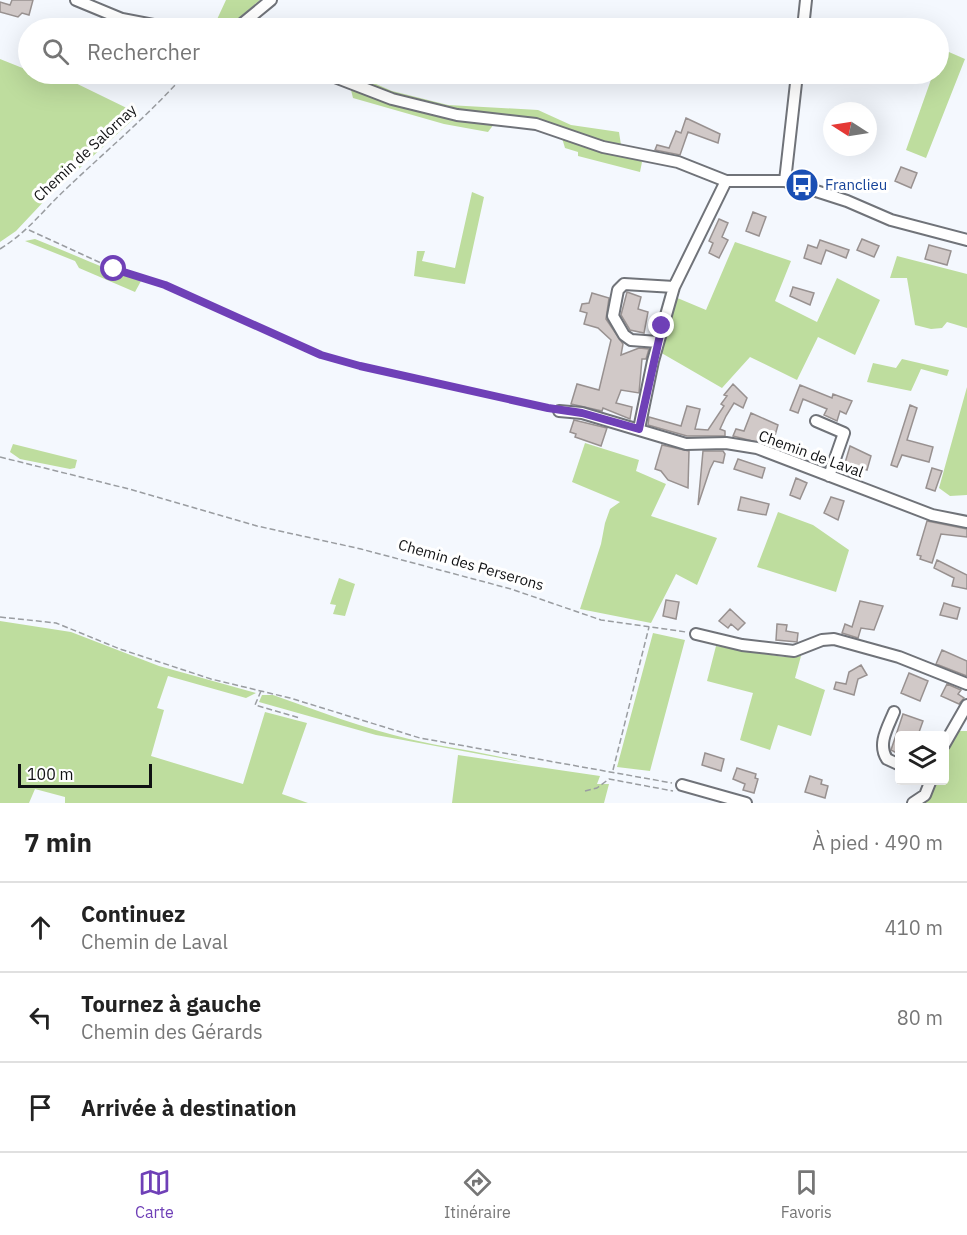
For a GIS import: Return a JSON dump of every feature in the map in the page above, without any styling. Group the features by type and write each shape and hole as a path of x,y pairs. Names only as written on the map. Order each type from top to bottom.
{"street":[{"path":"76,0 120,18"},
{"path":"249,18 271,0"},
{"path":"804,18 806,0"},
{"path":"353,84 392,99 457,115 536,124 603,147 678,162 726,181 785,181 846,201 891,220 967,240"},
{"path":"785,181 796,84"},
{"path":"639,429 658,342 674,287 726,181"},
{"path":"658,342 637,342 624,335 613,316 618,290 624,284 674,287"},
{"name":"Chemin de Laval","path":"559,411 582,413 686,444 726,443 757,448 932,515 967,522"},
{"path":"816,421 844,434 829,476"},
{"path":"696,633 742,645 794,651 822,640 834,639 899,657 967,684"},
{"path":"949,738 967,705"},
{"path":"894,712 882,747 887,759 895,763"},
{"path":"913,803 925,795 929,785"},
{"path":"686,786 746,803"}],"path":[{"name":"Chemin de Salornay","path":"0,249 29,230 50,204 151,112 176,84"},
{"path":"29,230 114,269 165,285 321,355 559,411"},
{"name":"Chemin des Perserons","path":"0,457 129,489 258,526 361,549 511,589 601,620 696,633"},
{"path":"0,617 56,623 141,656 211,679 262,690 420,738 686,786"},
{"path":"612,771 650,633 649,626"},
{"path":"262,690 256,697 255,705 300,718"},
{"path":"585,792 597,788 609,779 676,791 686,786"}],"green space":[{"path":"226,0 260,0 239,18 218,18"},
{"path":"949,52 965,59 926,158 906,150 929,84 949,84"},
{"path":"0,59 18,66 18,84 78,84 139,114 47,198 16,231 0,242"},
{"path":"362,84 376,84 392,91 448,105 538,110 571,125 619,132 621,145 598,140 538,119 457,111 390,96"},
{"path":"351,90 454,118 494,124 488,132 444,124 353,98"},
{"path":"562,138 636,157 642,162 640,172 578,156 578,152 565,148"},
{"path":"472,192 484,197 465,284 414,276 417,251 425,251 422,261 455,268"},
{"path":"35,239 141,281 135,292 79,268 75,261 25,241"},
{"path":"735,242 791,261 775,301 817,322 837,278 880,300 855,355 818,337 797,380 750,357 722,388 658,351 675,297 706,310"},
{"path":"897,256 967,274 967,328 947,322 942,328 931,329 915,325 907,278 890,278"},
{"path":"902,359 949,370 947,376 921,369 911,391 867,382 873,363 896,368"},
{"path":"967,387 967,495 950,496 939,488"},
{"path":"585,443 639,460 636,471 666,484 651,516 717,538 697,585 676,574 651,623 580,609 610,509 620,502 572,482"},
{"path":"13,444 77,460 75,468 20,459 10,452"},
{"path":"778,512 813,525 849,550 836,592 757,567"},
{"path":"339,578 355,584 345,616 333,614 336,605 330,604"},
{"path":"0,621 71,632 159,666 256,693 246,698 168,676 157,708 164,710 151,756 243,784 265,712 307,723 282,794 308,803 65,803 65,797 35,789 29,803 0,803"},
{"path":"653,633 685,640 650,771 617,767"},
{"path":"716,646 784,657 801,656 795,678 825,690 811,736 778,725 770,750 740,740 753,693 707,681"},
{"path":"262,695 273,695 392,735 522,762 376,735 259,702"},
{"path":"958,731 967,731 967,803 922,803 933,785 949,785 949,748"},
{"path":"458,755 600,776 597,784 609,784 604,803 452,803"}],"building":[{"path":"12,0 33,0 29,15 22,13 18,17 0,12 0,2 10,5"},
{"path":"686,118 720,134 718,143 688,132 680,155 655,150 657,145 669,148 676,131 681,133"},
{"path":"901,167 917,173 911,188 895,181"},
{"path":"753,212 766,217 759,236 746,231"},
{"path":"719,219 728,223 722,237 728,240 719,258 709,253 713,243 709,241"},
{"path":"862,239 879,246 874,257 857,250"},
{"path":"820,240 849,250 846,258 826,250 821,264 804,258 808,245 817,248"},
{"path":"929,245 951,251 947,265 925,259"},
{"path":"793,287 814,293 810,305 790,296"},
{"path":"627,292 641,297 638,309 648,312 644,333 630,330 621,315"},
{"path":"592,293 609,298 606,319 623,344 621,355 639,348 649,349 646,359 642,359 639,393 621,390 616,403 632,407 630,419 603,408 602,411 571,404 577,384 599,390 611,340 598,328 584,324 587,313 580,311 582,304 589,303"},
{"path":"733,384 747,398 743,408 734,403 726,416 720,429 725,431 725,436 687,436 648,425 649,417 681,426 687,406 700,409 695,429 708,430 724,406 721,404 727,396 724,395"},
{"path":"800,385 832,398 833,394 852,401 846,414 840,411 837,421 824,415 827,409 803,399 798,413 790,410"},
{"path":"910,405 917,408 907,440 933,447 929,462 902,455 897,467 891,465"},
{"path":"751,413 778,425 772,446 733,436 736,429 744,431"},
{"path":"574,420 607,428 601,446 575,437 576,434 570,432"},
{"path":"662,445 689,451 688,488 668,480 661,471 655,469"},
{"path":"850,446 871,456 867,470 845,463"},
{"path":"703,451 723,451 725,454 723,463 714,461 698,505"},
{"path":"738,459 765,468 762,478 734,469"},
{"path":"932,468 942,471 935,491 926,488"},
{"path":"796,478 807,483 800,499 790,495"},
{"path":"741,497 769,504 766,515 738,510"},
{"path":"831,497 844,501 838,520 824,513"},
{"path":"927,521 967,529 967,537 941,534 932,563 920,559 921,556 917,555"},
{"path":"937,560 967,575 967,589 952,586 954,578 934,568"},
{"path":"666,600 679,602 676,619 663,616"},
{"path":"860,601 883,606 874,630 861,628 858,638 842,633 845,624 852,627"},
{"path":"944,603 960,608 957,619 940,615"},
{"path":"730,609 745,623 738,630 731,624 728,628 719,621"},
{"path":"777,624 787,625 786,631 798,633 797,642 776,640"},
{"path":"942,650 967,661 967,676 936,664"},
{"path":"861,665 867,675 858,679 854,695 834,689 836,682 846,684 849,672"},
{"path":"909,673 928,681 920,701 901,693"},
{"path":"947,684 961,690 958,694 964,698 959,704 941,696"},
{"path":"903,714 923,721 919,731 897,731"},
{"path":"895,738 895,752 891,750"},
{"path":"705,753 724,759 721,771 702,765"},
{"path":"737,768 756,774 755,778 758,779 754,793 743,790 745,784 733,779"},
{"path":"810,776 822,780 821,784 828,786 825,798 805,792"}],"place":[{"name":"Franclieu","path":"802,185"}],"route":[{"path":"114,269 165,285 321,355 559,411 582,413 639,429 662,326"}]}
